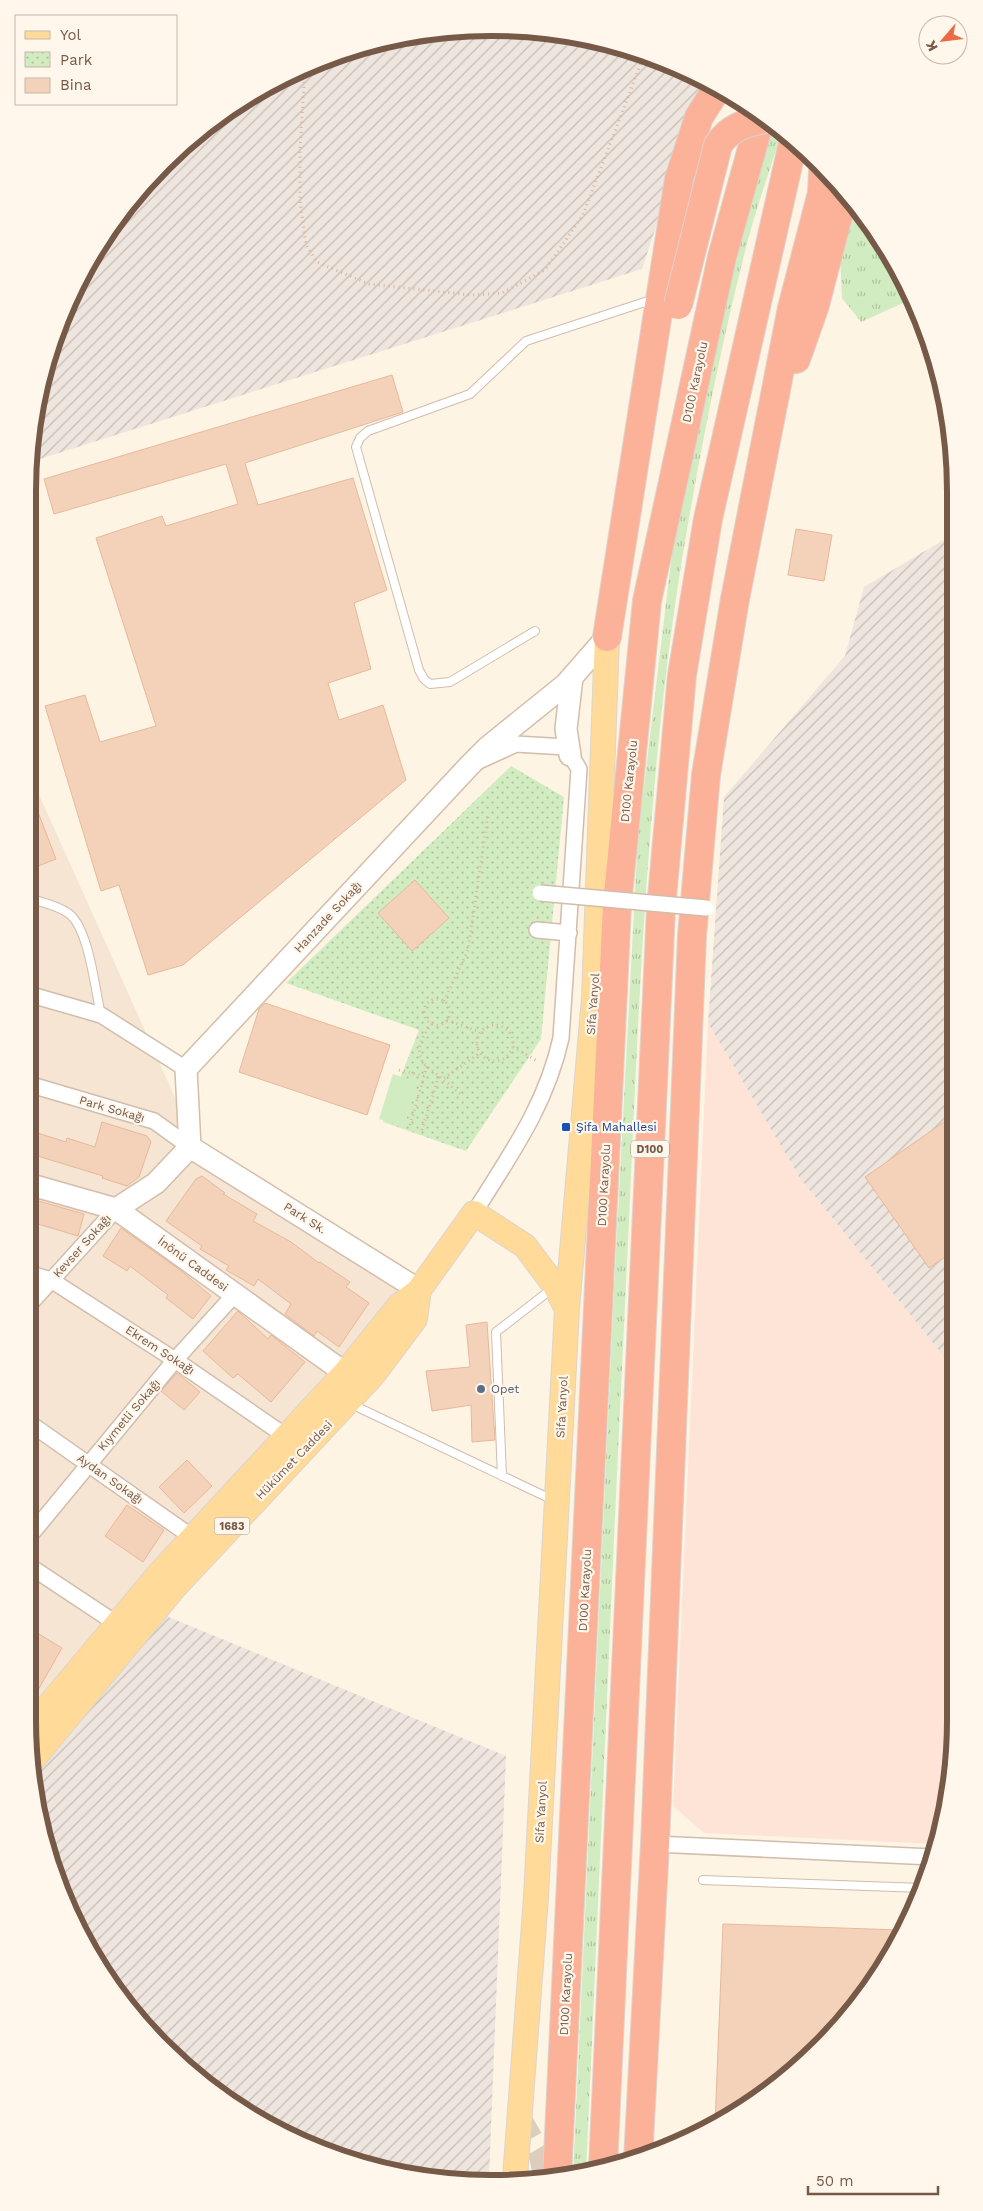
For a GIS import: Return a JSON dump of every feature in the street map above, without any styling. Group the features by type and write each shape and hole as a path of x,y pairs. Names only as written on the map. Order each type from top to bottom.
{"highway":[{"path":"669,301 679,179 699,117 713,94"},
{"path":"607,636 627,502 669,301 718,145 724,136 735,128 757,122"},
{"name":"D100 Karayolu","path":"557,2170 617,906 646,610 722,257 759,123"},
{"name":"D100","path":"602,2161 661,909 679,705 682,676 708,520 792,149"},
{"path":"638,2151 706,775 735,599 762,458 792,308 822,193 823,180"},
{"path":"762,458 815,305 842,201"}],"main road":[{"name":"Sifa Yanyol","path":"515,2174 536,1897 567,1309 594,998 607,636"},
{"path":"474,1213 525,1246 554,1286 567,1309"},
{"name":"Hükümet Caddesi","path":"36,1714 192,1537 345,1373 399,1306 419,1290 474,1213"},
{"name":"Hükümet Caddesi","path":"37,1754 174,1588 349,1403 373,1375 415,1319 419,1290"}],"street":[{"name":"Hanzade Sokağı","path":"186,1069 469,766 488,747 572,677 607,636"},
{"path":"570,754 566,729 572,677"},
{"path":"469,766 516,744 566,746 579,769 561,1038 553,1070 538,1110 474,1213"},
{"path":"540,893 706,908"},
{"path":"537,930 568,933"},
{"path":"36,996 101,1016 186,1069 190,1147 156,1183 116,1209"},
{"name":"Park Sokağı","path":"36,1086 154,1121 190,1147"},
{"name":"Park Sk.","path":"190,1147 419,1290"},
{"name":"İnönü Caddesi","path":"36,1186 116,1209 345,1373"},
{"name":"Kevser Sokağı","path":"36,1297 116,1209"},
{"name":"Ekrem Sokağı","path":"36,1275 51,1280 175,1360 287,1437"},
{"name":"Kıymetli Sokağı","path":"36,1528 175,1360 235,1294"},
{"name":"Aydan Sokağı","path":"36,1427 192,1537"},
{"path":"36,1571 117,1624"},
{"path":"654,1844 926,1856"}],"lane":[{"path":"535,631 450,682 430,684 424,679 419,670 356,447 360,438 368,431 470,394 526,341 669,301"},
{"path":"36,900 60,908 78,922 83,936 101,1016"},
{"path":"502,1476 496,1332 554,1286"},
{"path":"349,1403 557,1502"},
{"path":"703,1880 914,1888"}],"path":[{"path":"304,77 300,150 300,201 306,245 317,262 370,284 472,295 502,293 546,270 583,215 642,61"},
{"path":"444,1001 468,950 488,815"},
{"path":"436,998 444,1001 450,1012 446,1020 439,1024 432,1024 425,1018 425,1005 436,998"},
{"path":"446,1020 480,1032"},
{"path":"432,1024 423,1036 419,1048 420,1058 463,1096"},
{"path":"492,1025 504,1026 512,1035 513,1047 507,1057 495,1061 489,1060 480,1053 477,1041 480,1032 492,1025"},
{"path":"513,1047 553,1070"},
{"path":"443,1079 480,1053"},
{"path":"410,1125 427,1066"},
{"path":"399,1070 424,1076"},
{"path":"422,1130 439,1076"}],"shaded area":[{"path":"462,37 521,37 580,45 638,60 702,88 642,269 37,460 45,403 60,345 83,290 97,264 130,214 149,191 191,149 214,130 264,97 290,83 345,60 403,45 432,40"},
{"path":"947,538 947,1360 800,1178 708,1023 724,797 845,656 864,587"},
{"path":"36,788 194,1140 426,1295 36,1710"},
{"path":"708,1023 800,1178 947,1360 946,1749 938,1808 929,1844 704,1833 673,1806"},
{"path":"166,1616 506,1756 489,2175 432,2171 403,2166 345,2151 290,2128 264,2114 214,2081 191,2062 149,2020 130,1997 97,1947 83,1921 60,1866 45,1808 39,1770"}],"green space":[{"path":"771,132 780,139 752,226 738,279 712,396 683,553 670,641 651,819 640,997 616,1491 586,2164 573,2167 614,1288 638,836 673,545 741,221"},
{"path":"852,212 886,264 905,302 861,322 842,298 840,256"},
{"path":"511,766 564,797 541,1039 466,1151 383,1122 419,1030 286,983"},
{"path":"393,1074 418,1082 404,1127 379,1119"}],"building":[{"path":"392,375 403,412 245,463 258,505 353,478 387,590 354,603 371,669 328,683 339,720 383,705 406,780 183,965 148,975 119,885 101,891 45,706 85,695 100,742 156,726 96,538 162,516 166,526 238,504 226,464 54,514 44,479"},
{"path":"796,529 832,535 824,581 788,575"},
{"path":"36,807 56,859 36,867"},
{"path":"415,880 449,918 412,951 378,913"},
{"path":"265,1003 390,1045 367,1115 239,1072 259,1009"},
{"path":"947,1120 947,1256 929,1268 865,1177"},
{"path":"102,1122 147,1136 151,1142 139,1177 127,1186 102,1178 103,1176 36,1155 36,1133 66,1142 67,1138 95,1147"},
{"path":"202,1176 225,1193 223,1194 257,1214 253,1221 291,1242 319,1263 350,1282 346,1287 369,1303 339,1347 317,1331 314,1336 285,1314 291,1304 258,1279 254,1286 226,1270 229,1266 200,1249 202,1246 166,1221 196,1179"},
{"path":"36,1200 84,1214 78,1236 36,1223"},
{"path":"121,1228 180,1270 211,1296 193,1319 166,1298 168,1295 130,1266 127,1271 103,1256"},
{"path":"238,1311 268,1339 271,1335 305,1362 271,1402 238,1374 233,1378 203,1351"},
{"path":"487,1322 495,1440 472,1442 471,1405 432,1411 426,1371 470,1367 466,1325"},
{"path":"177,1373 200,1392 184,1410 161,1391"},
{"path":"187,1460 212,1486 184,1513 159,1487"},
{"path":"127,1505 164,1530 143,1562 105,1536"},
{"path":"36,1632 62,1648 38,1690 36,1689"},
{"path":"723,1924 895,1930 870,1972 834,2020 792,2062 769,2081 715,2116"}],"tunnel":[{"path":"519,2118 541,2156 544,2172"}],"place":[{"name":"Şifa Mahallesi","path":"566,1127"},
{"name":"Opet","path":"481,1389"}]}
